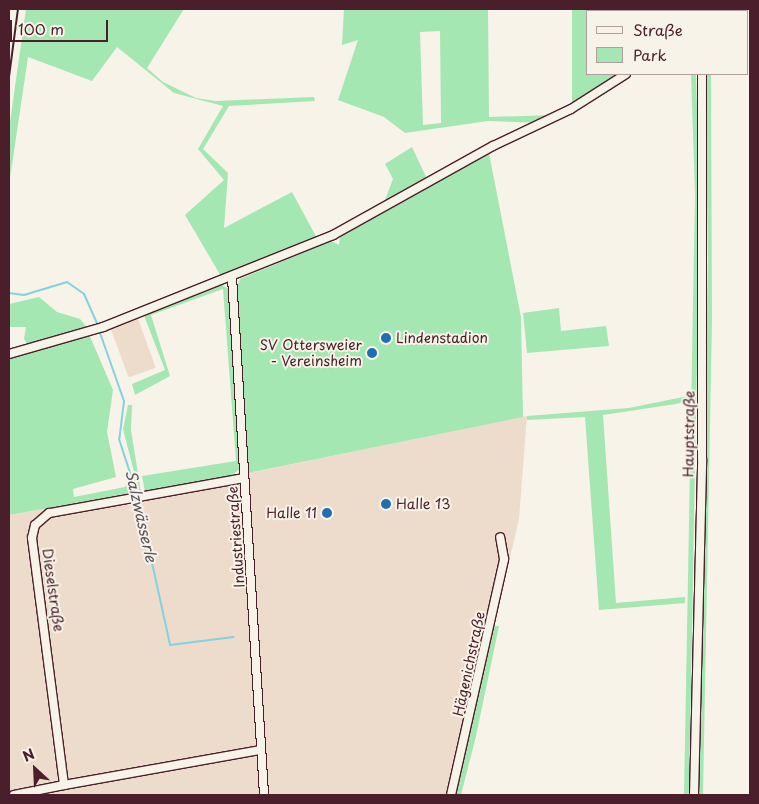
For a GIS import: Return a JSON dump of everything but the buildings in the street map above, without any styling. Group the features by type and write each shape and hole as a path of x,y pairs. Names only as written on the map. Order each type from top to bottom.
{"street":[{"path":"9,354 90,332 232,277 333,235 493,146 571,109 624,75"},
{"name":"Hauptstraße","path":"694,795 702,430 702,75"},
{"name":"Industriestraße","path":"232,277 264,795"},
{"name":"Dieselstraße","path":"64,785 33,529 49,513 244,478"},
{"name":"Hägenichstraße","path":"451,795 504,559 500,537"},
{"path":"14,795 261,750"}],"shaded area":[{"path":"137,316 156,368 129,378 110,326"},
{"path":"527,416 519,519 455,795 9,795 9,515 229,477"}],"green space":[{"path":"26,9 184,9 147,68 163,82 196,98 216,101 314,97 315,101 229,106 203,149 228,173 224,228 292,192 318,240 222,278 185,215 224,180 198,149 223,106 174,93 117,47 92,81 28,57 9,185 9,129"},
{"path":"344,9 488,9 489,117 556,115 541,123 488,121 405,133 384,117 338,100 358,40 342,45","holes":["440,31 441,123 423,125 420,32"]},
{"path":"572,9 683,9 586,10 586,75 620,75 572,106"},
{"path":"691,75 696,75 699,180 689,793 684,795 695,194"},
{"path":"705,75 711,75 712,320 703,795 698,795 708,258"},
{"path":"412,147 427,179 383,205 393,179 385,164"},
{"name":"Lindenstadion","path":"489,153 521,317 523,417 248,473 236,289 240,279 331,241 339,245 340,237"},
{"path":"220,284 229,289 240,469 229,477 145,492 142,476 236,461 223,289 151,315 170,376 135,395 132,384 165,370 143,313"},
{"path":"39,297 57,312 80,319 89,330 29,346 24,339 26,327 9,327 9,304"},
{"path":"559,308 561,331 606,326 609,346 527,353 523,313"},
{"path":"89,334 113,390 107,432 116,477 73,489 74,497 125,487 134,472 123,429 128,405 132,405 131,430 141,492 9,515 9,356"},
{"path":"688,396 688,401 676,404 603,415 616,603 685,597 685,603 599,610 585,417 527,420 527,416 629,408"},
{"path":"492,626 499,626 476,736 461,795 455,795"}],"waterway":[{"name":"Salzwässerle","path":"9,293 24,295 67,282 84,294 98,326"},
{"name":"Salzwässerle","path":"99,330 124,401 119,439 137,494"},
{"name":"Salzwässerle","path":"138,499 170,645 234,637"}],"railway":[{"path":"9,77 18,9"}],"place":[{"name":"Lindenstadion","path":"386,338"},
{"name":"SV Ottersweier - Vereinsheim","path":"372,353"},
{"name":"Halle 13","path":"386,504"},
{"name":"Halle 11","path":"327,513"}]}
